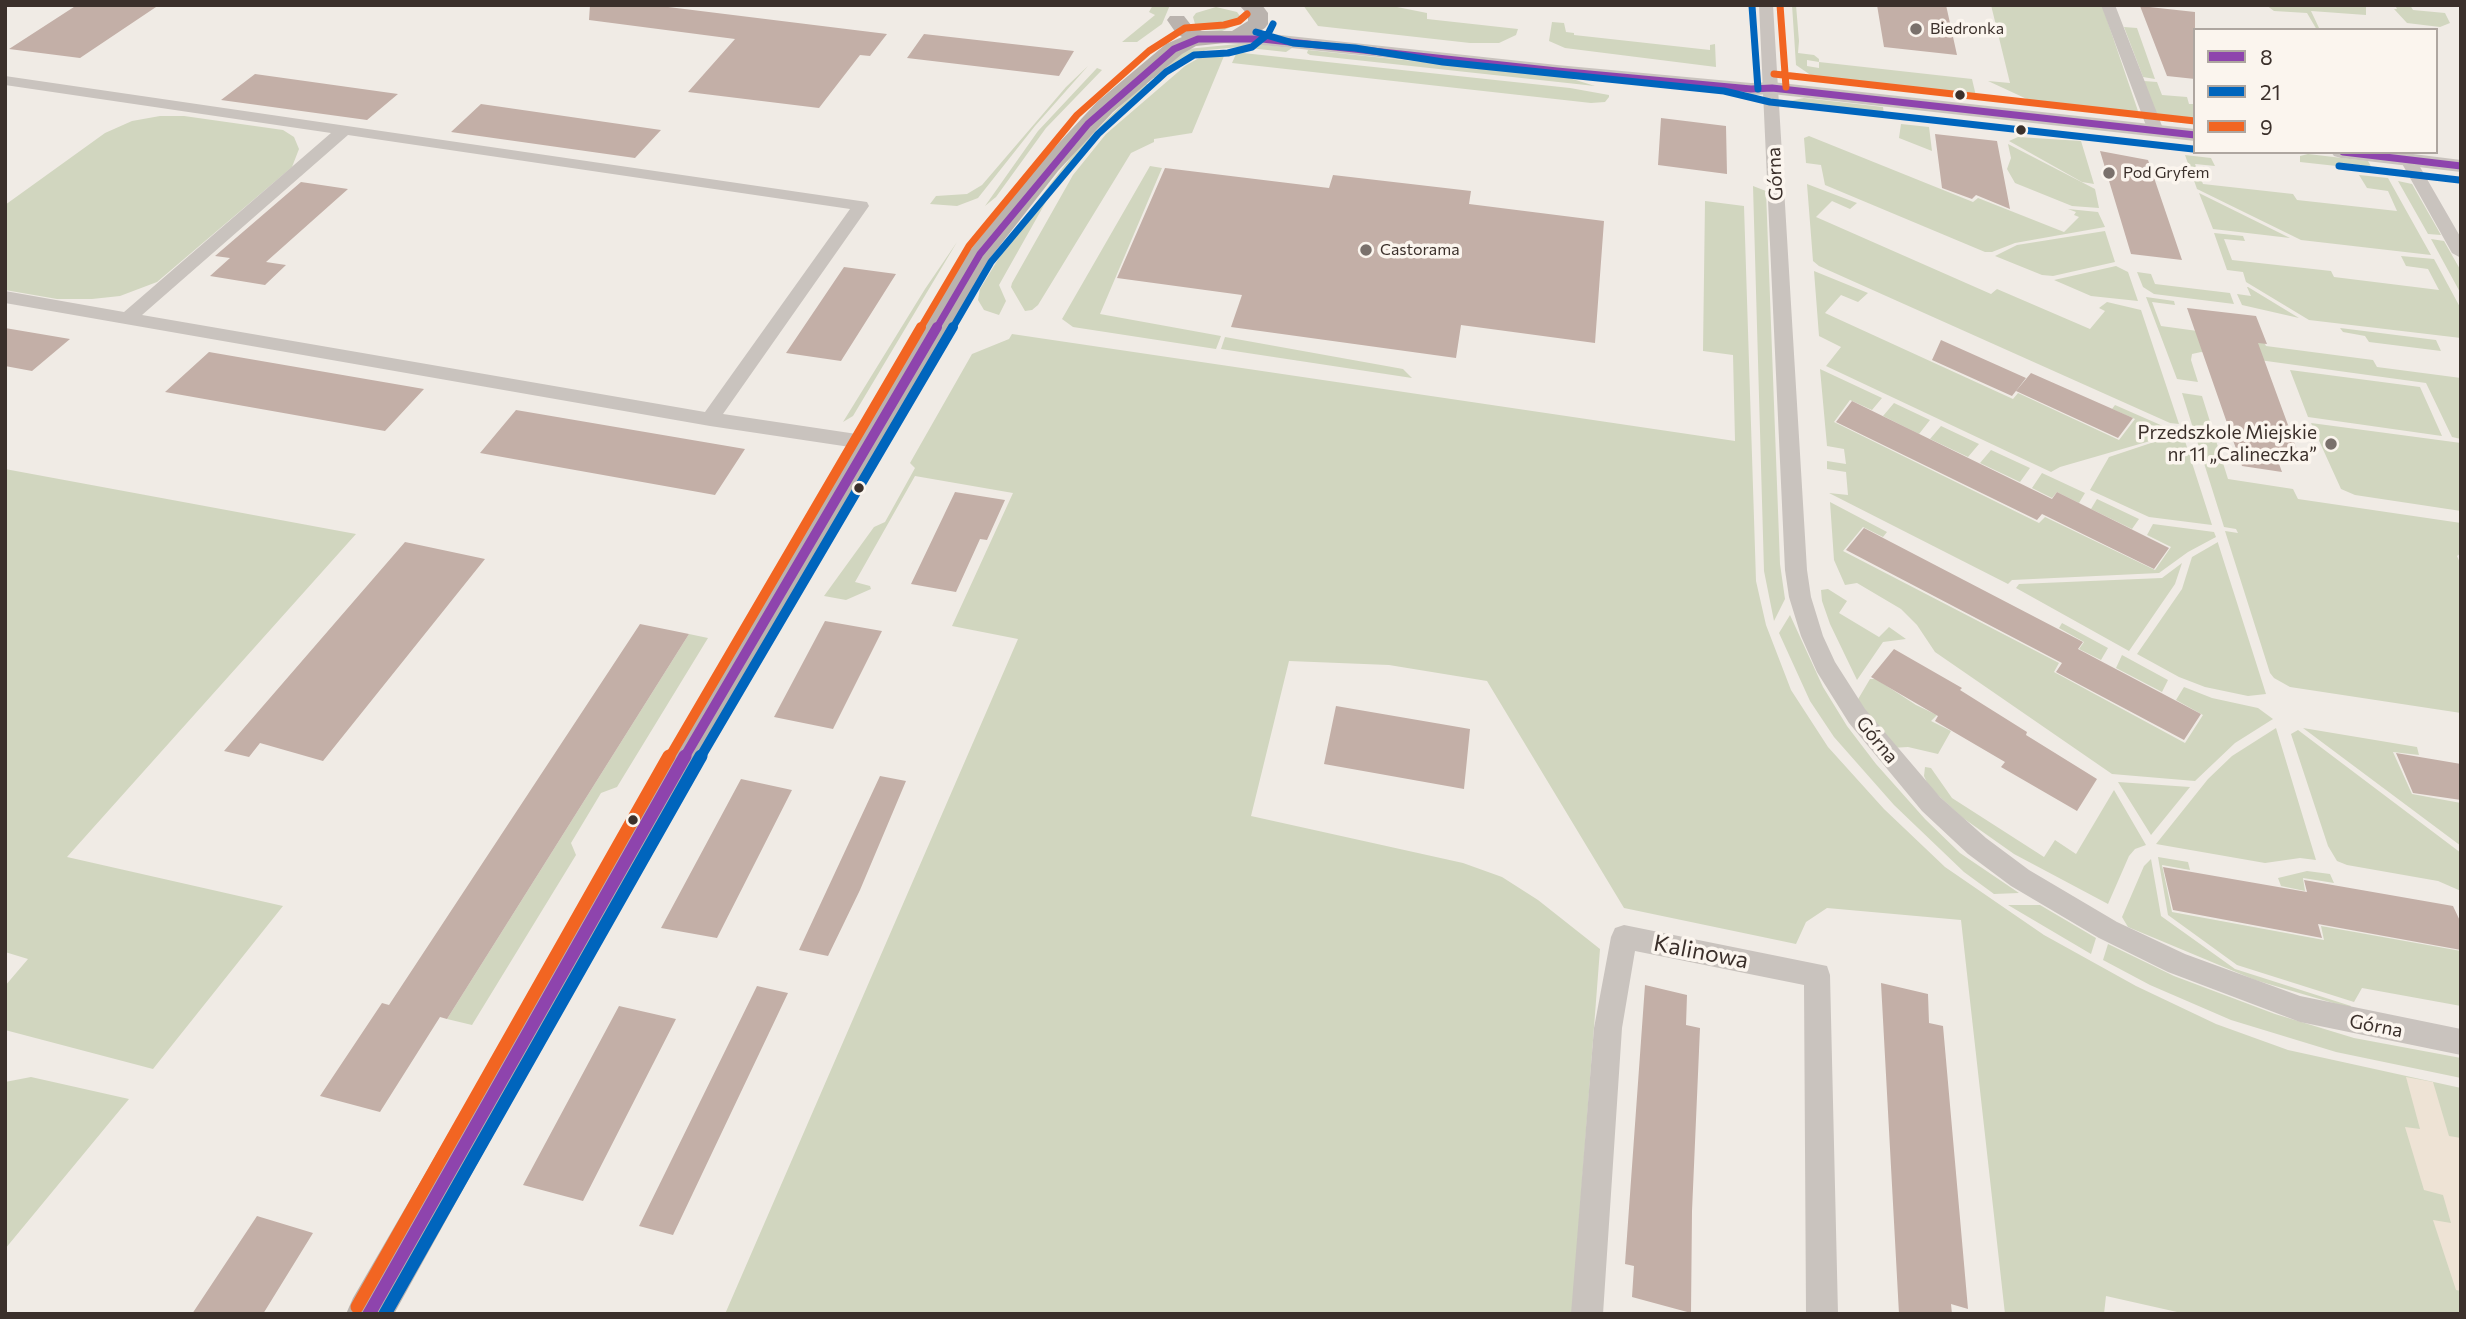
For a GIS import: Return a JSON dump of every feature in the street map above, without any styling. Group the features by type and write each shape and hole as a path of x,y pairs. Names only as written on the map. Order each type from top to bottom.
{"main road":[{"path":"369,1314 690,748 980,254 1050,166 1105,107 1174,49 1190,41 1246,34 1258,24 1254,9"},
{"path":"1183,13 1183,29 1216,39"},
{"path":"980,254 991,222 1027,167 1091,94 1134,53 1183,13"}],"street":[{"name":"Górna","path":"1766,5 1795,562 1800,597 1812,636 1825,666 1857,716 1931,803 1977,846 2020,878 2108,930 2177,963 2300,1009 2461,1042"},
{"path":"2108,5 2156,131"},
{"path":"1254,9 1295,29 1357,34 1457,50 1724,77 1772,88"},
{"path":"1216,39 1262,39 1734,88 1772,88 2193,135"},
{"path":"5,80 861,206 709,419"},
{"path":"128,318 344,130"},
{"path":"2358,154 2461,166"},
{"path":"2408,160 2461,253"},
{"path":"5,297 709,419 870,443"},
{"name":"Kalinowa","path":"1587,1314 1608,1028 1624,937 1817,975 1822,1314"}],"green space":[{"path":"1153,5 1170,5 1162,24 1137,42 1122,42 1155,15 1149,12"},
{"path":"1303,5 1387,5 1427,13 1427,19 1518,29 1516,35 1499,43 1470,43 1318,26"},
{"path":"1792,5 1796,5 1798,53 1814,55 1819,62 1972,79 1976,96 1862,86 1812,76 1796,65","holes":["1807,60 1819,62 1819,68 1807,66"]},
{"path":"1991,5 2102,5 2138,111 2132,111 2133,115 2042,106 1988,81 2010,83"},
{"path":"2266,5 2366,5 2366,15 2311,11 2319,28 2316,28 2307,13 2274,11"},
{"path":"2395,5 2410,5 2413,10 2445,13 2450,23 2440,27 2407,23 2394,9 2397,9"},
{"path":"1216,7 1237,12 1242,19 1240,23 1222,31 1206,30 1195,24 1193,17 1196,13"},
{"path":"1552,22 1564,23 1566,32 1574,35 1710,50 1710,45 1715,44 1716,67 1565,48 1549,41"},
{"path":"2124,27 2137,28 2155,79 2143,77"},
{"path":"1248,43 1292,48 1286,52 1240,47 1206,50 1180,60 1158,78 1150,78 1187,49"},
{"path":"1308,50 1566,77 1595,86 1310,55"},
{"path":"1219,54 1224,56 1192,133 1154,139 1154,142 1131,153 1038,305 1025,311 1011,287 1012,283 1073,175 1106,134 1185,66 1199,58"},
{"path":"1236,54 1570,88 1609,97 1605,102 1591,103 1232,63"},
{"path":"1088,66 1035,126 978,198 957,206 930,204 936,196 967,194 982,185 1066,87"},
{"path":"1097,68 1102,70 1046,128 996,197 985,206 1038,131"},
{"path":"2144,81 2157,82 2162,95 2187,97 2189,104 2193,104 2193,118 2156,114"},
{"path":"1144,83 1148,84 1148,87 1096,133 1061,175 999,285 1006,301 999,315 984,310 978,300 980,289 1019,225 1078,148"},
{"path":"1804,98 1883,107 1884,114 1785,102"},
{"path":"160,116 184,116 283,130 294,137 299,149 292,167 157,282 120,296 92,299 57,299 5,290 5,205 105,133 132,121"},
{"path":"1901,124 1929,127 1932,151 1899,138"},
{"path":"1809,136 1973,202 1978,198 2064,232 2079,217 2074,215 2076,212 2068,209 2098,212 2105,227 2015,243 1985,252 1825,185 1821,165 1806,163 1804,138"},
{"path":"2018,137 2081,141 2094,184 2082,182 2009,141"},
{"path":"2008,144 2095,189 2099,208 2072,206 2015,183 2007,169 2011,158"},
{"path":"2308,154 2368,161 2373,170 2300,162 2300,156"},
{"path":"2185,155 2211,158 2215,166 2195,164 2203,184 2293,194 2297,200 2397,211 2388,191 2367,188 2359,175 2388,178 2431,255 2301,240 2197,189"},
{"path":"1150,166 1162,168 1100,314 1221,336 1216,349 1073,327 1062,319"},
{"path":"2398,181 2412,184 2441,235 2428,234"},
{"path":"1807,184 1857,203 1850,209 1832,201 1816,217 1991,294 1997,289 2090,329 2105,311 2099,308 2107,302 2141,310 2179,424 2170,423 1819,266 1813,261"},
{"path":"1753,186 1766,191 1780,564 1785,599 1774,621 1764,571"},
{"path":"2199,193 2290,238 2213,229"},
{"path":"1705,201 1744,206 1756,581 1766,625 1791,690 1828,747 1884,809 1945,867 2044,935 2136,986 2216,1024 2288,1050 2461,1088 2461,1314 2186,1314 2106,1296 2104,1314 2005,1314 1961,920 1827,908 1806,922 1796,944 1624,908 1487,681 1389,665 1289,661 1251,816 1463,863 1502,877 1538,900 1600,949 1572,1314 725,1314 1018,639 952,626 1013,493 915,476 855,582 870,586 871,589 846,600 824,596 874,527 885,522 915,468 910,463 972,354 1009,339 1012,334 1735,441 1733,355 1703,351"},
{"path":"2105,231 2115,262 2053,276 2042,275 1995,256 2017,245"},
{"path":"2214,233 2243,236 2245,241 2224,239 2232,260 2331,271 2334,277 2439,290 2428,269 2406,266 2401,256 2434,259 2461,309 2461,338 2309,320 2246,282 2243,272 2227,270"},
{"path":"2431,239 2444,241 2461,271 2461,294"},
{"path":"957,242 853,416 843,422 925,289"},
{"path":"2116,266 2128,272 2138,301 2091,296 2054,280"},
{"path":"1814,271 1868,293 1858,302 1841,295 1825,313 2013,399 2018,393 2119,440 2135,419 2112,409 2115,405 2172,430 2150,441 2051,472 1826,366 1841,347 1819,336"},
{"path":"2137,272 2151,274 2155,284 2230,293 2234,304 2154,294 2143,287"},
{"path":"2247,287 2299,318 2242,305 2237,294 2251,296"},
{"path":"2146,297 2174,301 2175,305 2152,302 2161,326 2263,340 2266,346 2373,360 2377,367 2461,378 2461,439 2452,437 2426,383 2201,352 2192,354 2191,360 2198,382 2177,379"},
{"path":"2340,328 2436,340 2441,351 2369,342 2365,336 2343,332"},
{"path":"1225,337 1403,369 1412,378 1221,349"},
{"path":"1820,369 1882,398 1872,410 1850,400 1834,422 2039,523 2045,517 2155,570 2171,547 2147,535 2153,524 2214,532 2216,537 2188,552 2159,573 2012,580 2008,584 1829,493 1848,495 1846,472 1827,469 1827,461 1846,464 1844,449 1827,446"},
{"path":"2290,370 2420,387 2442,436 2308,417"},
{"path":"2182,393 2202,396 2228,479 2293,489 2298,499 2461,523 2461,553 2457,556 2461,565 2461,713 2290,687 2274,678 2270,673 2225,531 2238,533 2236,529 2224,527"},
{"path":"1894,403 1930,420 1919,434 1883,416"},
{"path":"2311,423 2461,443 2461,511 2355,495 2341,489"},
{"path":"1941,426 1979,444 1968,457 1930,439"},
{"path":"2178,434 2185,441 2212,525 2149,517 2090,490 2109,457"},
{"path":"1991,450 2030,468 2020,482 1980,463"},
{"path":"5,469 356,534 67,857 283,906 153,1069 5,1030 5,986 28,959 5,952"},
{"path":"2042,473 2085,493 2079,503 2057,492 2052,498 2032,488"},
{"path":"2097,499 2139,519 2132,529 2091,509"},
{"path":"1830,502 1887,532 1883,537 1863,527 1843,551 2059,663 2054,672 2185,743 2203,715 2176,700 2184,687 2212,698 2258,708 2273,719 2235,743 2195,781 2112,774 1935,652 1917,625 1901,609 1857,583 1845,585 1834,560"},
{"path":"2218,542 2266,694 2248,696 2205,687 2179,677 2137,654 2182,589 2192,557"},
{"path":"2182,563 2175,584 2129,651 2016,588 2019,584 2162,578"},
{"path":"1828,589 1847,601 1839,613 1879,637 1889,627 1906,639 1883,642 1857,680 1822,601 1821,590"},
{"path":"1790,615 1823,687 1847,726 1876,764 1925,819 1960,853 2019,893 1994,894 1964,872 1894,805 1834,737 1810,701 1779,633"},
{"path":"2062,623 2108,648 2101,660 2079,649 2084,642 2059,628"},
{"path":"689,634 708,638 617,787 601,793 571,843 576,855 472,1025 447,1019"},
{"path":"2122,655 2168,680 2162,692 2116,668"},
{"path":"1870,679 1876,679 1937,715 1931,721 1951,731 1938,754 1908,747 1891,748 1857,701"},
{"path":"2276,728 2316,860 2300,858 2265,863 2156,844 2208,779 2232,756"},
{"path":"2303,728 2417,747 2419,755 2393,752 2412,794 2461,803 2461,846"},
{"path":"2298,730 2461,853 2461,891 2438,881 2337,861 2328,846 2291,734"},
{"path":"1925,767 1931,768 1952,798 2044,857 2055,840 2076,854 2114,790 2146,845 2135,849 2129,856 2108,904 2014,854 1963,818 1929,787 1924,776"},
{"path":"2118,782 2190,787 2151,835"},
{"path":"2158,857 2188,862 2190,870 2162,865 2172,912 2324,940 2321,926 2461,951 2461,1006 2362,988 2354,1002 2237,965 2168,915"},
{"path":"2151,859 2161,916 2235,969 2351,1006 2350,1008 2255,980 2128,927 2122,917 2144,866"},
{"path":"2307,871 2330,874 2334,883 2303,878 2305,891 2281,886 2278,878"},
{"path":"2008,905 2040,905 2096,938 2091,954"},
{"path":"2108,944 2174,976 2275,1014 2354,1038 2461,1058 2461,1078 2336,1052 2231,1020 2150,985 2103,960"},
{"path":"31,1077 129,1099 5,1249 5,1082"}],"shaded area":[{"path":"2406,1077 2433,1082 2449,1136 2461,1138 2461,1291 2456,1290 2433,1220 2451,1223 2443,1195 2424,1190 2405,1127 2420,1129"}],"building":[{"path":"77,5 159,5 80,58 9,49"},
{"path":"590,5 652,5 887,34 870,56 860,55 819,108 688,92 735,39 589,20"},
{"name":"Biedronka","path":"1877,5 1946,5 1957,55 1884,47"},
{"path":"2140,6 2195,12 2193,79 2167,76"},
{"path":"924,34 1074,51 1059,76 907,58"},
{"path":"255,74 398,94 367,120 221,100"},
{"path":"481,104 661,130 635,158 451,132"},
{"path":"1661,118 1726,126 1727,174 1658,165"},
{"path":"1935,134 1997,141 2010,209 1976,195 1972,199 1942,188"},
{"path":"2100,151 2148,160 2182,260 2131,254"},
{"name":"Castorama","path":"1165,168 1329,188 1333,175 1471,191 1469,204 1604,221 1595,343 1461,325 1456,358 1231,327 1242,295 1117,278"},
{"path":"301,182 348,189 266,262 286,265 265,285 210,276 230,258 215,256"},
{"path":"844,267 896,274 841,361 786,353"},
{"path":"2187,308 2256,316 2267,344 2258,343 2299,455 2274,450 2282,472 2242,466"},
{"path":"5,328 70,339 32,371 5,366"},
{"path":"1941,340 2026,378 2012,396 1932,360"},
{"path":"209,352 424,389 385,431 165,392"},
{"path":"2031,373 2133,418 2118,438 2016,391"},
{"path":"1852,401 2052,499 2057,492 2169,548 2154,569 2042,514 2037,520 1836,422"},
{"path":"516,410 745,449 715,495 480,453"},
{"path":"955,492 1005,500 987,540 980,539 956,592 911,584"},
{"path":"1864,528 2083,642 2078,649 2201,714 2184,740 2056,672 2062,663 1846,550"},
{"path":"405,542 485,559 323,761 260,743 249,757 224,751"},
{"path":"825,621 882,631 833,729 774,717"},
{"path":"640,624 689,634 447,1019 440,1017 380,1112 320,1096 382,1003 389,1005"},
{"path":"1894,649 1962,688 1960,690 2027,732 2026,735 2097,779 2077,811 2001,767 2005,762 1935,721 1938,716 1871,677"},
{"path":"1336,706 1470,729 1464,789 1324,764"},
{"path":"2396,753 2461,764 2461,800 2413,793"},
{"path":"880,776 906,781 860,890 828,956 799,950"},
{"path":"741,779 792,790 717,938 661,928"},
{"path":"2163,867 2307,892 2304,880 2453,906 2461,923 2461,950 2318,924 2322,938 2173,910"},
{"path":"1881,983 1928,994 1929,1023 1943,1026 1968,1309 1951,1304 1952,1314 1899,1314"},
{"path":"1645,985 1687,995 1686,1025 1700,1028 1692,1211 1691,1313 1632,1297 1634,1266 1625,1264"},
{"path":"757,986 788,993 673,1235 639,1226"},
{"path":"619,1006 676,1019 583,1201 523,1185"},
{"path":"257,1216 313,1233 263,1314 192,1314"}],"transit line":[{"name":"9","path":"1780,5 1786,87"},
{"name":"21","path":"1752,6 1758,89"},
{"name":"9","path":"357,1307 678,741 969,246 1077,115 1149,51 1185,28 1224,25 1239,21 1247,14"},
{"name":"21","path":"385,1314 702,755 991,262 1098,134 1166,72 1194,55 1228,53 1252,47 1268,34 1273,24"},
{"name":"21","path":"1256,32 1293,43 1355,48 1443,62 1724,91 1770,102 2193,149"},
{"name":"8","path":"369,1314 690,748 980,254 1088,124 1174,49 1198,39 1262,39 1557,71 1751,89 1772,88 2193,135"},
{"name":"9","path":"1774,74 2193,121"},
{"name":"8","path":"2360,154 2461,166"},
{"name":"21","path":"2339,166 2459,180"}],"place":[{"name":"Biedronka","path":"1916,29"},
{"name":"Pod Gryfem","path":"2109,173"},
{"name":"Castorama","path":"1366,250"},
{"name":"Przedszkole Miejskie nr 11 „Calineczka”","path":"2331,444"}]}
